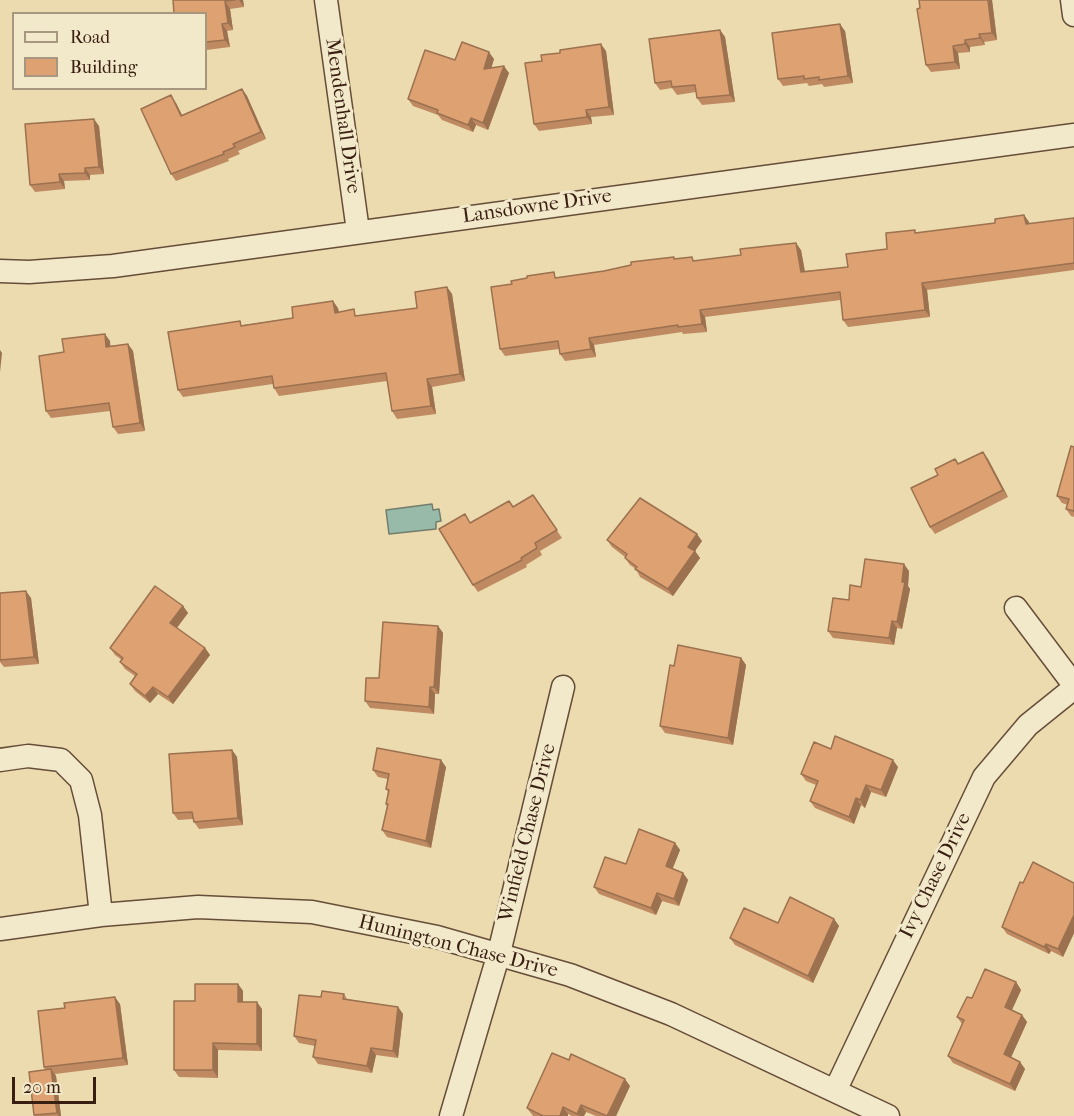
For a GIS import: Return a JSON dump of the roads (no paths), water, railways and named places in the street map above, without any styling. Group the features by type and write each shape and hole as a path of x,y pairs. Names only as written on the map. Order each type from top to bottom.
{"street":[{"name":"Mendenhall Drive","path":"326,0 358,231"},
{"path":"1072,0 1074,15"},
{"name":"Lansdowne Drive","path":"0,272 113,266 1074,135"},
{"path":"1016,608 1074,687"},
{"name":"Winfield Chase Drive","path":"452,1116 499,953 563,687"},
{"name":"Ivy Chase Drive","path":"835,1091 984,777 1028,725 1074,687"},
{"path":"0,760 28,756 60,760 81,780 90,815 101,915"},
{"name":"Hunington Chase Drive","path":"0,929 101,915 198,907 312,912 437,937 570,975 672,1014 888,1116"}]}
